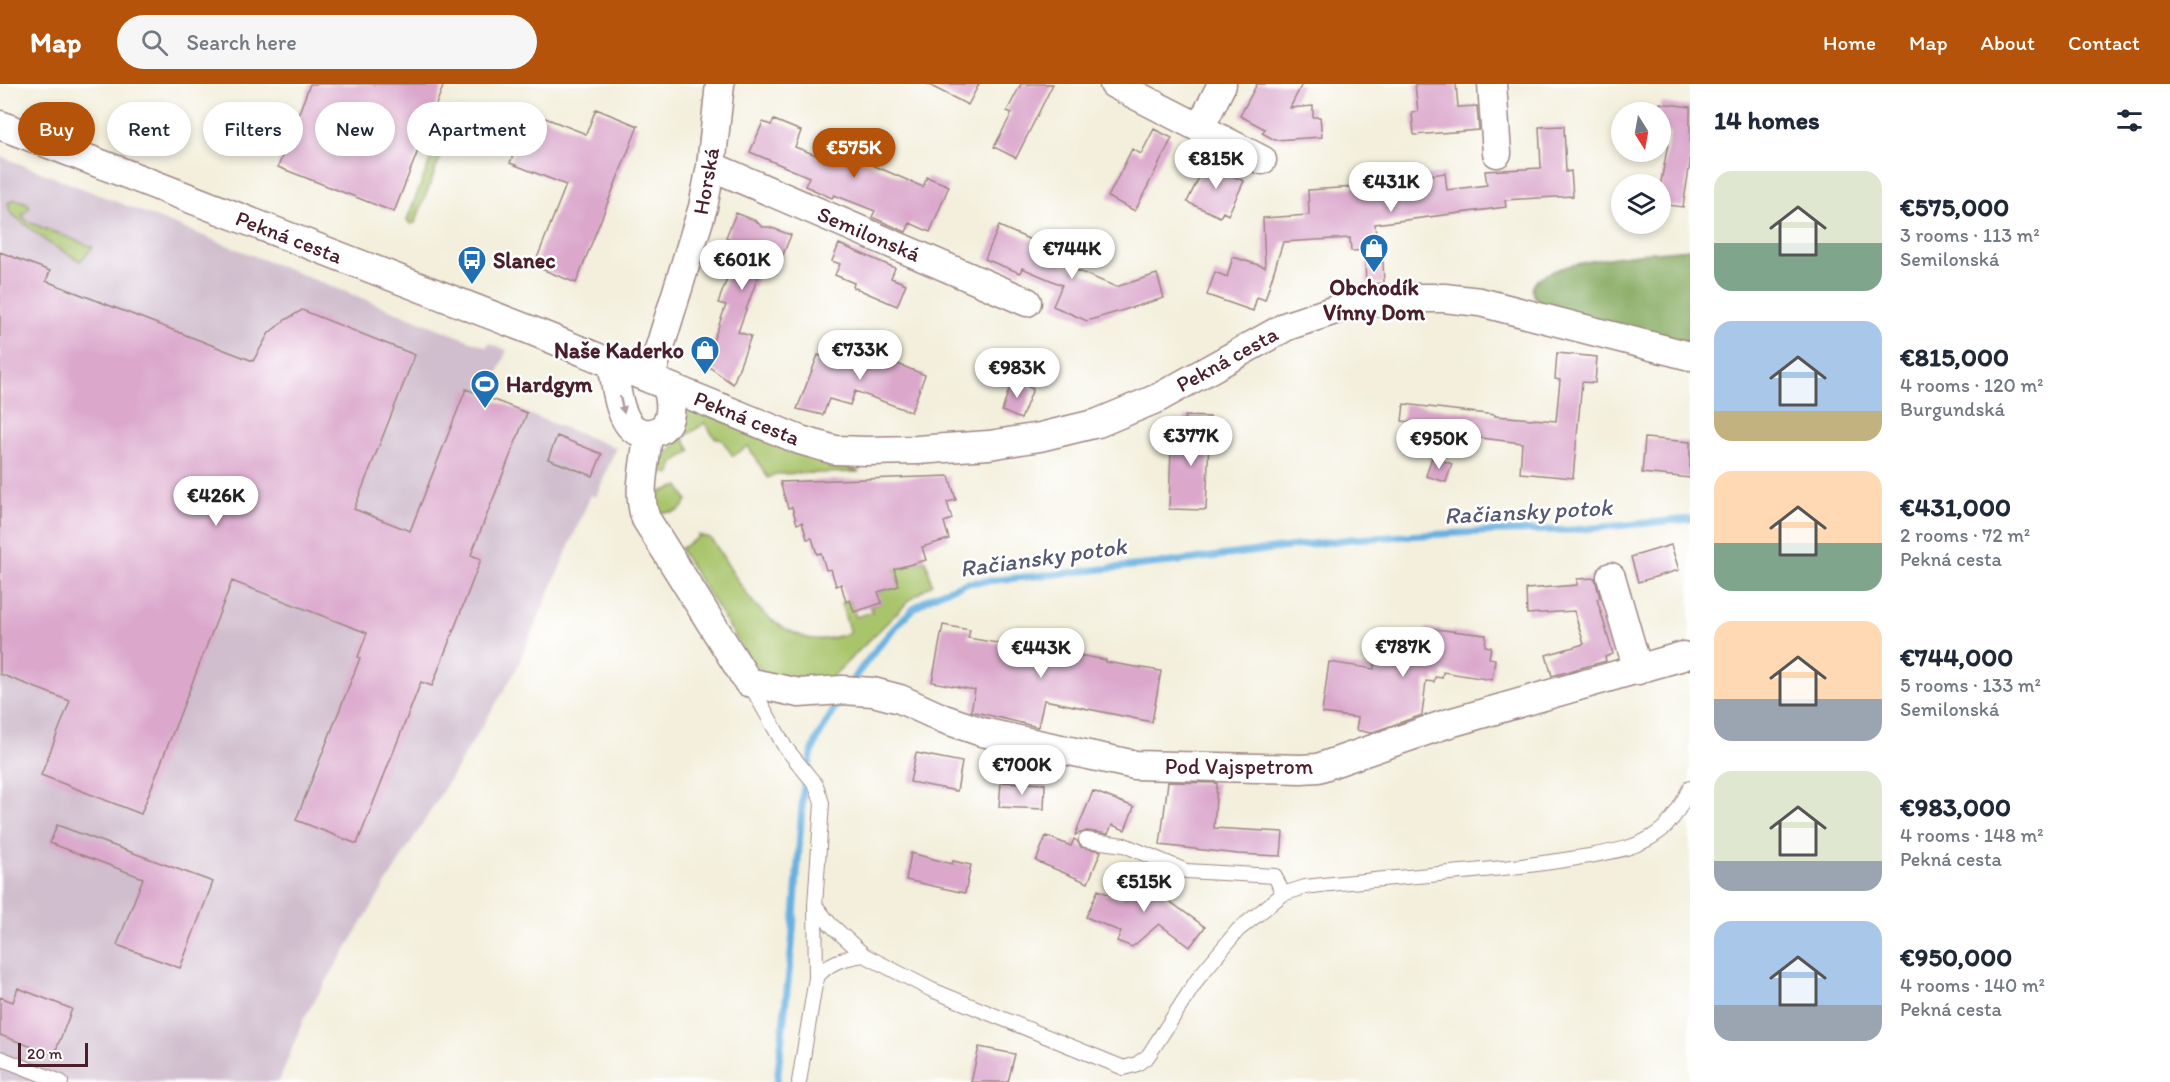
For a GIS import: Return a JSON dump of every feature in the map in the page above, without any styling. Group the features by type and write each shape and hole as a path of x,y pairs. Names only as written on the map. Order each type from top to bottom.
{"street":[{"name":"Horská","path":"659,382 703,207 711,166 720,84"},
{"path":"1114,84 1262,160"},
{"path":"1200,128 1222,84"},
{"path":"1492,84 1497,153"},
{"name":"Pekná cesta","path":"0,125 612,363 800,440 835,450 907,450 989,444 1029,439 1098,423 1158,398 1287,326 1341,308 1402,298 1444,298 1480,302 1690,356"},
{"name":"Semilonská","path":"711,166 1027,302"},
{"path":"612,363 627,422 636,431 648,434 641,500 646,519 748,682"},
{"name":"Pekná cesta","path":"648,434 660,430 668,422 670,400 659,382"},
{"path":"1611,577 1638,670"},
{"name":"Pod Vajspetrom","path":"748,682 788,692 810,693 842,690 868,692 909,703 944,719 982,732 1135,765 1301,769 1318,768 1446,724 1683,656"}],"lane":[{"path":"748,682 793,759 816,785 822,803 815,905 816,978 799,1082"},
{"path":"815,905 830,924 864,955 932,990 1124,1068 1137,1064 1148,1056 1199,977 1238,930 1283,894 1305,886 1483,871 1621,850 1660,832 1674,816 1690,788"},
{"path":"1086,840 1124,845 1185,871 1275,876 1283,894"},
{"path":"816,978 833,962 864,955"},
{"path":"0,1058 61,1082"}],"shaded area":[{"path":"0,156 463,338 487,347 489,343 507,350 488,398 616,448 596,497 591,495 514,674 304,1018 279,1082 0,1082"}],"green space":[{"path":"432,156 441,156 415,223 410,224 407,220"},
{"path":"15,199 27,203 30,207 22,215 28,222 93,247 80,261 47,242 10,212 8,203"},
{"path":"1690,249 1690,343 1545,306 1532,291 1539,279 1559,269 1620,256"},
{"path":"689,408 835,461 859,472 775,474 768,478 748,446 733,456 722,440 714,437 705,423 683,438 691,451 673,463 671,474 658,472 664,458 683,436"},
{"path":"679,486 687,500 682,508 676,512 658,512 654,494"},
{"path":"698,535 710,538 747,594 766,616 778,625 808,638 828,639 850,633 841,603 850,600 856,617 872,612 870,607 881,603 878,592 899,585 894,569 926,560 932,584 911,599 829,680 799,682 767,674 751,661 680,549 699,537"}],"building":[{"path":"310,84 444,84 437,102 407,102 407,156 416,156 394,212 278,167 282,156 303,156 303,102"},
{"path":"927,84 979,84 968,105"},
{"path":"1021,84 1053,84 1016,158 994,147 1012,113 1007,111"},
{"path":"1257,84 1302,84 1290,108 1313,106 1313,117 1320,117 1322,137 1275,140 1262,133 1265,129 1240,116"},
{"path":"1415,84 1456,84 1458,107 1477,106 1479,130 1414,135 1412,113 1418,112"},
{"path":"1671,104 1690,107 1690,163 1683,207 1671,205 1671,174 1662,174 1665,162 1671,162"},
{"path":"596,109 638,126 576,283 534,266 566,185 510,163 513,156 547,156 547,119 586,134"},
{"path":"774,120 801,131 795,147 829,160 838,140 860,149 857,157 923,187 927,177 949,186 930,232 910,223 906,232 872,217 875,211 834,195 832,198 805,186 809,177 750,152 763,122 771,125"},
{"path":"1564,126 1566,172 1571,171 1573,196 1505,200 1506,207 1375,224 1377,250 1351,251 1350,238 1283,242 1265,300 1257,297 1253,311 1207,295 1215,272 1227,277 1233,257 1265,267 1263,218 1309,215 1308,190 1402,184 1401,175 1424,172 1424,176 1445,173 1447,190 1487,185 1485,171 1541,168 1539,127"},
{"path":"1154,129 1172,138 1135,211 1108,197 1132,149 1141,154"},
{"path":"1208,159 1235,173 1233,176 1244,181 1228,215 1223,212 1220,217 1187,202"},
{"path":"736,213 756,221 762,227 769,227 791,235 781,260 766,254 738,332 751,336 733,384 705,364 726,305 718,303 738,249 726,237"},
{"path":"999,226 1033,241 1031,247 1052,256 1050,259 1116,287 1157,274 1164,298 1087,321 1053,306 1062,285 1022,268 1020,273 985,259"},
{"path":"839,244 895,268 891,278 906,284 897,306 853,287 854,283 835,275 840,264 832,261"},
{"path":"0,252 50,271 46,281 253,361 269,333 302,310 415,355 354,509 410,531 466,389 527,413 471,555 481,559 432,686 421,682 357,844 296,820 360,658 358,657 367,633 232,581 141,814 41,775 70,701 0,674"},
{"name":"Obchodík Vínny Dom","path":"1383,262 1384,283 1366,284 1365,263"},
{"path":"847,344 925,375 911,412 855,391 850,405 829,399 823,415 797,409 818,355 839,362"},
{"path":"1557,353 1597,357 1595,383 1582,382 1573,478 1520,473 1522,443 1473,437 1474,430 1402,421 1404,404 1495,416 1556,421 1560,380 1555,379"},
{"path":"1012,380 1033,389 1021,419 1002,411"},
{"path":"1185,416 1210,417 1206,510 1169,509 1171,448 1184,449"},
{"path":"557,436 602,454 593,476 548,459"},
{"path":"1645,438 1690,442 1690,478 1642,473"},
{"path":"1432,457 1452,464 1446,482 1426,476"},
{"path":"949,476 956,500 947,502 952,519 944,522 949,539 922,547 926,560 894,569 899,586 878,592 882,603 854,612 850,600 846,602 841,584 836,586 831,569 826,570 821,553 817,554 812,538 807,539 802,522 797,524 792,507 788,508 780,482"},
{"path":"1671,545 1679,570 1638,582 1631,557"},
{"path":"1595,578 1600,598 1597,599 1613,654 1605,657 1606,661 1552,676 1546,655 1584,644 1574,611 1527,614 1526,589 1577,585 1577,579"},
{"path":"943,625 970,630 968,638 1038,650 1039,644 1062,647 1061,652 1161,671 1152,722 1044,700 1038,727 971,711 975,690 932,682"},
{"path":"1426,628 1486,635 1485,646 1491,647 1489,658 1495,659 1492,680 1443,672 1442,678 1435,677 1434,682 1426,681 1422,715 1370,733 1356,730 1358,718 1322,713 1329,662 1374,669 1377,643 1423,649"},
{"path":"916,753 962,762 957,791 910,782"},
{"path":"1001,782 1045,784 1044,809 999,807"},
{"path":"1168,782 1217,783 1214,828 1283,832 1281,856 1238,854 1160,845"},
{"path":"1093,791 1134,807 1125,830 1112,825 1108,834 1087,831 1075,835"},
{"path":"57,825 213,882 180,968 117,945 143,878 50,843"},
{"path":"1046,836 1071,846 1074,839 1081,847 1101,851 1088,883 1036,861"},
{"path":"911,853 952,864 953,861 971,865 965,893 906,880"},
{"path":"1154,873 1172,881 1165,898 1205,927 1190,947 1159,924 1132,947 1117,941 1121,932 1086,917 1098,890 1120,899 1128,880 1148,888"},
{"path":"18,988 72,1009 54,1055 0,1035 0,997 13,1002"},
{"path":"979,1047 1015,1054 1008,1082 971,1082"}],"waterway":[{"name":"Račiansky potok","path":"851,682 890,633 916,607 934,596 967,583 1171,562 1351,539 1497,531 1572,530 1690,519"},
{"name":"Račiansky potok","path":"777,1082 792,945 803,792 816,741 840,699"}],"place":[{"name":"Obchodík Vínny Dom","path":"1374,274"},
{"name":"Slanec","path":"472,286"},
{"name":"Naše Kaderko","path":"705,376"},
{"name":"Hardgym","path":"485,410"}]}
